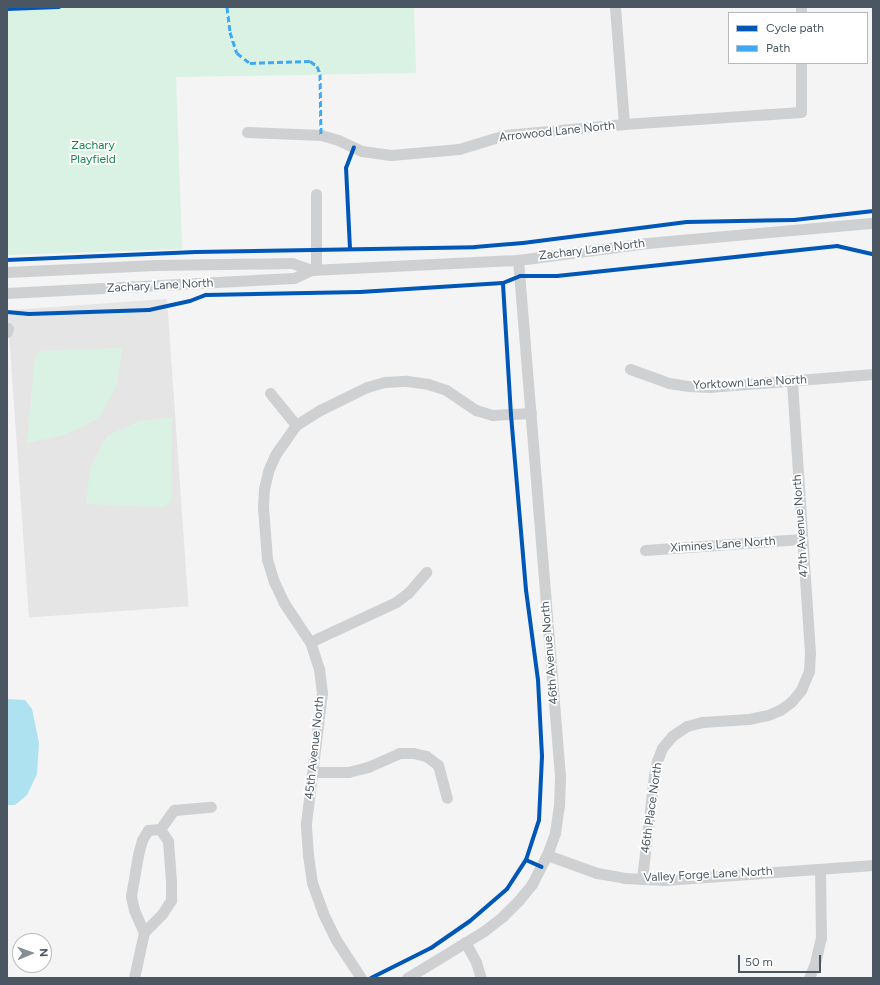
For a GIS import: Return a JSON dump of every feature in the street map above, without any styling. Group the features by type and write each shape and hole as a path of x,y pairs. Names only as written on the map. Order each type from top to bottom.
{"street":[{"path":"615,7 624,124"},
{"name":"Arrowood Lane North","path":"247,132 321,135 338,140 362,151 390,155 459,150 505,135 624,124 801,112 801,64"},
{"path":"314,270 316,194"},
{"name":"Zachary Lane North","path":"7,293 294,278 314,270 518,260 655,242 873,223"},
{"name":"46th Avenue North","path":"406,978 465,942 503,916 519,900 532,884 548,855 555,833 560,806 560,776 518,260"},
{"name":"Zachary Lane North","path":"7,272 156,265 292,263 314,270"},
{"name":"Yorktown Lane North","path":"630,369 669,383 689,386 792,381 873,374"},
{"path":"270,392 296,425 320,410 367,387 385,382 407,381 428,384 446,390 476,410 492,415 504,416 531,413"},
{"name":"47th Avenue North","path":"792,381 810,653 809,671"},
{"name":"45th Avenue North","path":"296,425 275,455 268,471 264,489 263,514 268,559 274,582 284,603 310,642 319,669 322,693 314,772 306,823 312,883 322,913 336,940 361,978"},
{"name":"Ximines Lane North","path":"645,550 802,539"},
{"path":"310,642 396,602 408,593 426,572"},
{"name":"46th Place North","path":"642,879 654,776 657,761 662,748 672,736 687,726 702,722 749,719 768,715 780,710 791,702 801,690 809,671"},
{"path":"314,772 348,772 368,767 399,753 413,753 426,756 438,765 447,798"},
{"path":"144,932 134,910 131,896 142,840 148,830 160,829 174,810 211,807"},
{"path":"134,978 144,932 162,914 170,900 171,882 168,841 160,829"},
{"name":"Valley Forge Lane North","path":"548,855 597,873 642,879 664,880 873,865"},
{"path":"809,978 815,963 821,938 820,869"},
{"path":"465,942 476,962 481,978"}],"shaded area":[{"path":"167,299 188,606 29,617 7,310"}],"green space":[{"name":"Zachary Playfield","path":"7,7 414,7 416,73 176,77 182,249 7,255"},
{"path":"122,348 117,385 99,418 64,435 27,443 35,357 40,351"},
{"path":"172,417 171,501 164,507 86,504 90,469 107,436 139,421"}],"water":[{"path":"7,699 25,700 32,709 39,743 37,774 27,795 15,805 7,805"}],"marked path":[{"path":"227,7 230,32 237,53 250,63 310,61 317,66 320,74 321,135"}],"cycle path":[{"path":"7,9 59,7"},
{"path":"350,249 346,168 354,147"},
{"path":"7,260 196,252 475,247 523,243 687,222 794,220 873,211"},
{"path":"526,860 539,820 542,756 538,680 526,590 511,415 503,283 520,276 557,276 837,246 873,254"},
{"path":"7,312 29,314 149,310 190,301 206,295 360,292 503,283"},
{"path":"371,978 431,948 470,921 507,889 526,860 542,867"}]}
